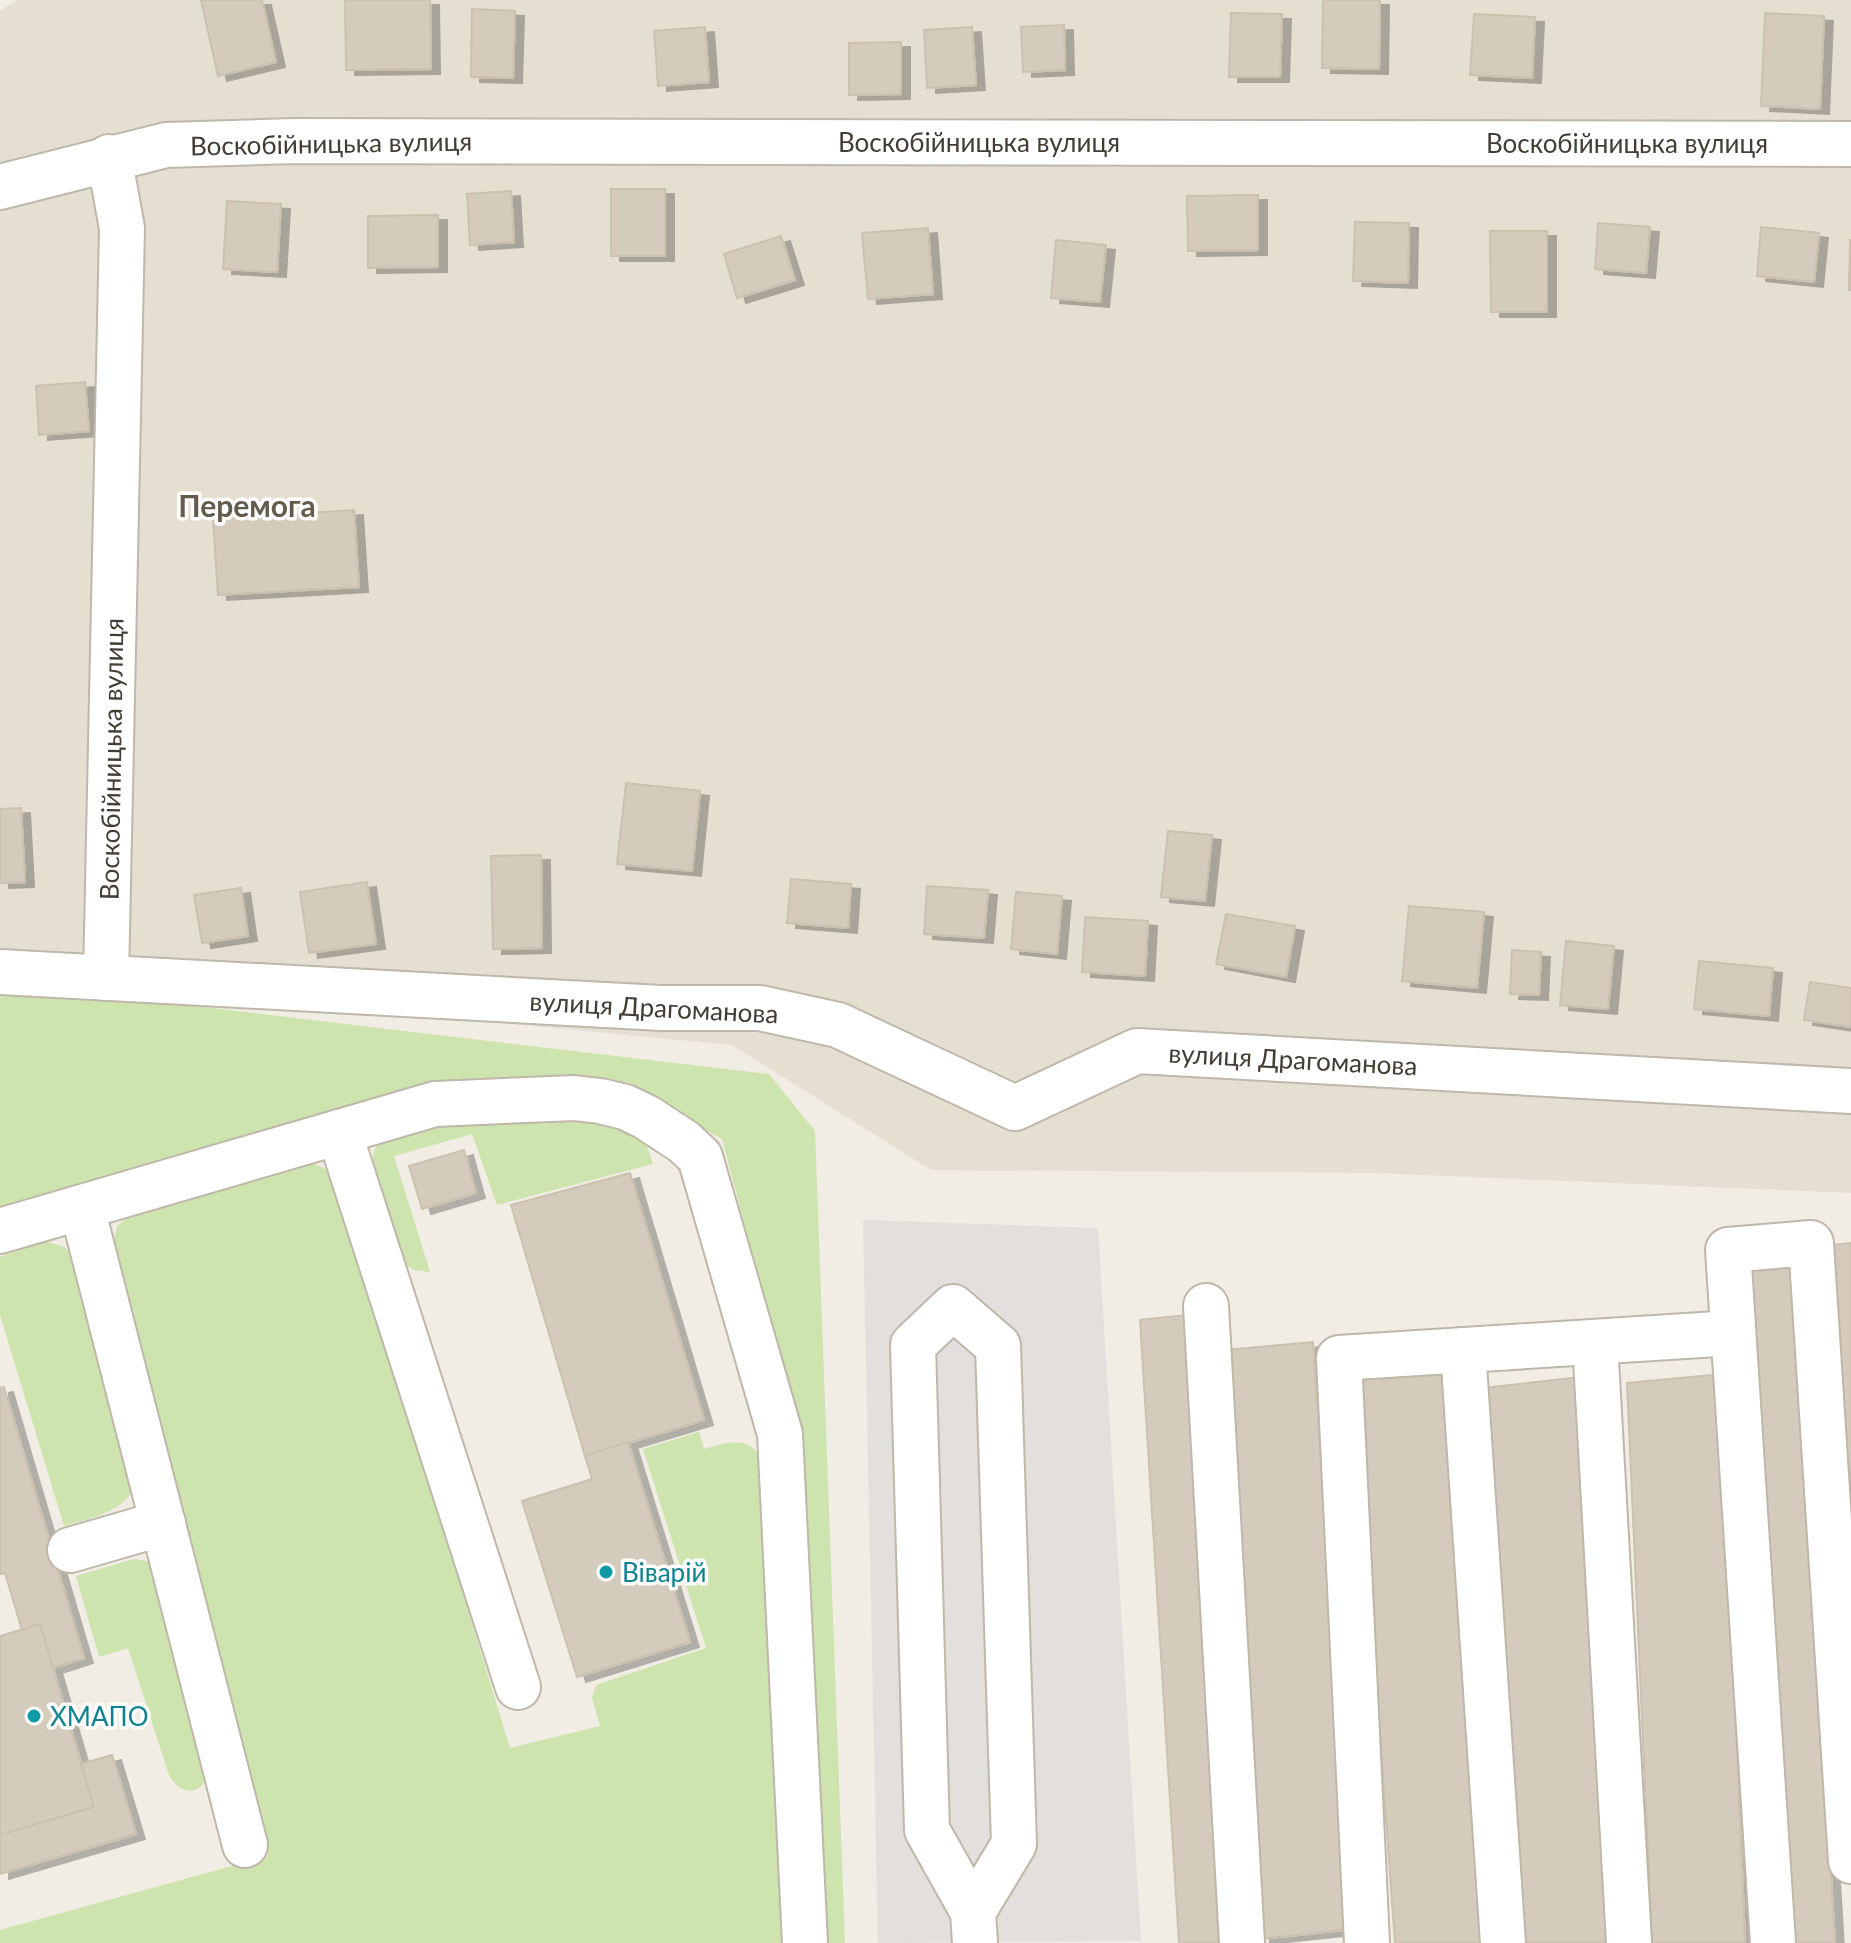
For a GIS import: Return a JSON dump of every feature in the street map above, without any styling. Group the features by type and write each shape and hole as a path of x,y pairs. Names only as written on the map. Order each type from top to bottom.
{"street":[{"name":"Воскобійницька вулиця","path":"0,187 166,145 294,141 1851,144"},
{"name":"Воскобійницька вулиця","path":"106,978 122,228 109,157"},
{"name":"вулиця Драгоманова","path":"0,972 661,1008 760,1008 838,1025 1015,1108 1137,1051 1851,1091"},
{"path":"0,1231 435,1104 574,1098 625,1107 665,1129 700,1157 780,1434 805,1943"},
{"path":"339,1132 518,1687"},
{"path":"82,1208 245,1845"},
{"path":"1773,1943 1728,1250 1811,1243 1851,1861"},
{"path":"1206,1306 1242,1943"},
{"path":"953,1307 998,1346 1014,1844 974,1928 927,1830 926,1815 913,1345 953,1307"},
{"path":"1367,1943 1339,1358 1733,1333"},
{"path":"1595,1342 1629,1943"},
{"path":"1463,1350 1503,1943"},
{"path":"70,1550 163,1523"}],"shaded area":[{"path":"17,0 1851,0 1851,1193 1374,1173 931,1170 732,1045 149,990 0,993 0,11"},
{"path":"863,1220 1098,1228 1141,1941 878,1943"}],"green space":[{"path":"0,995 143,1000 769,1074 815,1131 845,1943 828,1943 804,1450 722,1139 643,1096 587,1085 0,1218"},
{"path":"438,1116 602,1119 645,1140 653,1164 497,1205 472,1134 394,1156 430,1272 414,1270 404,1264 373,1169 373,1154 378,1142"},
{"path":"313,1164 329,1172 339,1187 510,1748 600,1726 592,1698 596,1685 706,1648 643,1449 699,1432 704,1449 743,1443 756,1451 761,1459 784,1943 0,1943 0,1930 268,1856 113,1245 117,1226 130,1216"},
{"path":"48,1242 74,1254 136,1486 114,1508 64,1526 0,1315 0,1257"},
{"path":"134,1559 152,1562 208,1774 195,1790 178,1786 169,1775 128,1648 99,1657 76,1576"}],"building":[{"path":"201,0 262,0 276,62 218,76"},
{"path":"345,0 430,0 431,69 346,70"},
{"path":"1323,0 1380,0 1379,69 1322,68"},
{"path":"472,9 515,11 513,78 471,77"},
{"path":"1231,13 1282,14 1280,77 1229,77"},
{"path":"1765,13 1824,16 1820,109 1761,106"},
{"path":"1474,14 1535,17 1532,78 1470,75"},
{"path":"1064,25 1065,70 1023,72 1021,27"},
{"path":"705,27 709,82 658,86 654,31"},
{"path":"972,27 976,85 927,88 924,30"},
{"path":"901,42 901,94 849,95 849,43"},
{"path":"611,189 665,189 665,256 611,256"},
{"path":"511,191 514,242 470,245 467,194"},
{"path":"1258,195 1258,250 1188,251 1187,196"},
{"path":"227,201 281,204 277,272 223,269"},
{"path":"438,215 438,267 368,268 368,216"},
{"path":"1355,222 1409,223 1408,283 1353,281"},
{"path":"1598,223 1650,227 1646,273 1595,269"},
{"path":"1761,227 1819,233 1814,282 1757,276"},
{"path":"928,228 933,294 868,299 862,233"},
{"path":"1490,231 1547,231 1547,312 1491,312"},
{"path":"781,236 795,280 737,298 724,254"},
{"path":"1056,240 1106,245 1100,302 1051,298"},
{"path":"1850,240 1851,290 1849,290"},
{"path":"85,382 89,431 39,435 36,386"},
{"path":"354,510 359,587 218,595 213,519"},
{"path":"626,783 700,791 692,871 617,864"},
{"path":"21,808 25,882 0,883 0,809"},
{"path":"1168,831 1212,835 1205,901 1161,897"},
{"path":"541,855 542,948 493,949 491,856"},
{"path":"791,879 851,884 848,928 787,923"},
{"path":"367,882 376,944 309,953 300,892"},
{"path":"927,886 988,890 984,938 924,934"},
{"path":"241,888 248,936 202,943 194,895"},
{"path":"1016,892 1062,896 1057,954 1011,949"},
{"path":"1409,906 1484,912 1477,988 1402,981"},
{"path":"1226,914 1295,926 1286,977 1216,964"},
{"path":"1085,917 1148,921 1145,976 1082,972"},
{"path":"1566,941 1614,946 1608,1009 1560,1005"},
{"path":"1512,950 1541,952 1539,995 1510,994"},
{"path":"1699,961 1773,968 1769,1016 1694,1009"},
{"path":"1810,982 1851,988 1851,1027 1804,1020"},
{"path":"464,1150 476,1193 422,1209 409,1166"},
{"path":"630,1173 704,1420 585,1456 511,1205"},
{"path":"1851,1243 1851,1617 1823,1246"},
{"path":"1793,1252 1835,1943 1795,1943 1748,1257"},
{"path":"1186,1315 1222,1943 1179,1943 1140,1320"},
{"path":"1313,1342 1352,1929 1261,1939 1226,1350"},
{"path":"1449,1366 1485,1943 1395,1943 1354,1372"},
{"path":"1722,1374 1745,1943 1652,1943 1627,1383"},
{"path":"1579,1377 1613,1943 1520,1943 1484,1388"},
{"path":"4,1387 84,1658 53,1668 40,1624 22,1630 5,1573 0,1574 0,1388"},
{"name":"Віварій","path":"628,1442 690,1642 577,1677 522,1501 592,1479 585,1456"},
{"name":"ХМАПО","path":"40,1624 94,1807 0,1835 0,1636"},
{"path":"112,1755 136,1834 0,1874 0,1835 94,1807 81,1764"}],"place":[{"name":"Віварій","path":"606,1572"},
{"name":"ХМАПО","path":"34,1716"}],"district":[{"name":"Перемога","path":"247,505"}]}
